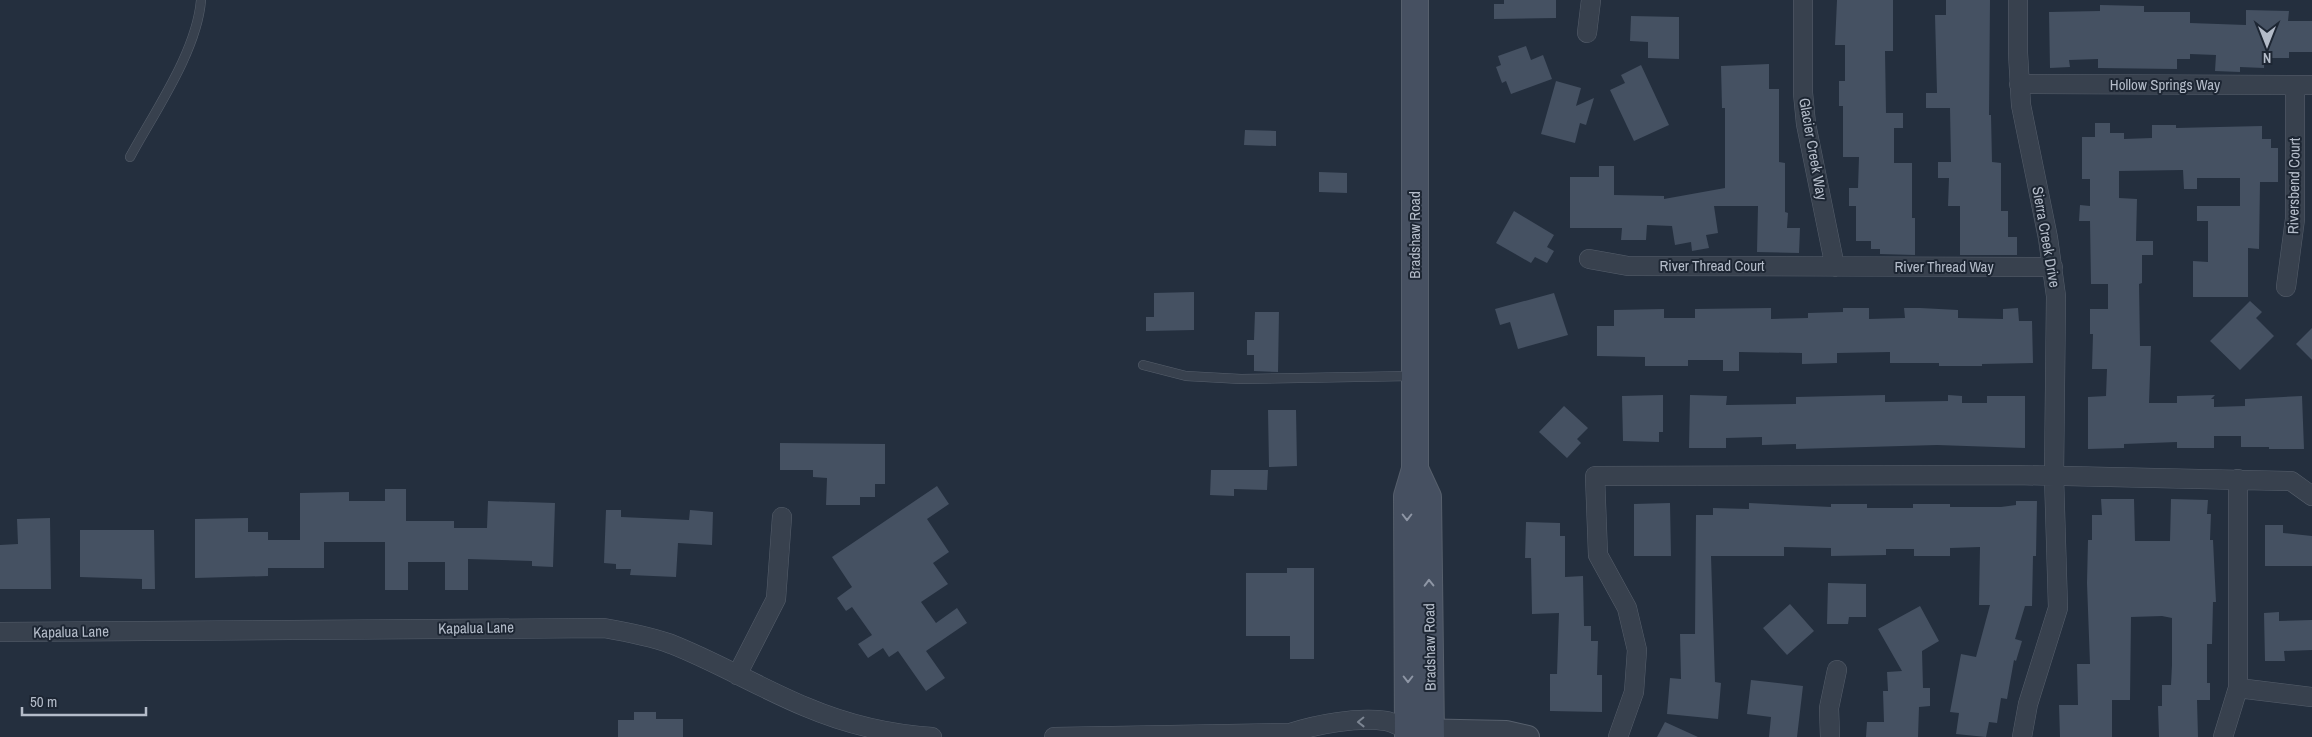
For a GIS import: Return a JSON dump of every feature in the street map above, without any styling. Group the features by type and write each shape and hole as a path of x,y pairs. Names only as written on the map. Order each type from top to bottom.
{"main road":[{"name":"Bradshaw Road","path":"1415,0 1415,469 1406,496 1415,734"}],"street":[{"path":"1587,32 1591,0"},
{"name":"Glacier Creek Way","path":"1803,0 1803,93 1806,124 1835,267"},
{"name":"Sierra Creek Drive","path":"2018,0 2021,105 2053,267 2056,305 2054,476 2058,608 2028,704 2022,737"},
{"name":"Hollow Springs Way","path":"2019,84 2303,85"},
{"name":"Riversbend Court","path":"2286,287 2295,219 2303,85"},
{"name":"River Thread Court","path":"1590,259 1628,266 1835,267"},
{"name":"River Thread Way","path":"1835,267 2053,267"},
{"path":"1618,737 1634,692 1637,650 1627,608 1598,555 1595,476 2054,476 2238,479 2290,481 2312,496"},
{"path":"2223,737 2238,688 2238,479"},
{"path":"737,675 776,599 782,516"},
{"name":"Kapalua Lane","path":"0,632 604,628 638,634 672,644 806,707 849,723 908,735 932,737"},
{"path":"1830,737 1829,708 1837,670"},
{"path":"2238,688 2312,697"},
{"path":"1054,737 1296,735 1311,726 1345,722 1387,721 1415,734 1506,732 1528,737"}],"lane":[{"path":"130,157 187,53 198,22 201,0"},
{"path":"1143,365 1186,376 1241,378 1415,376"}],"building":[{"path":"1504,0 1556,0 1556,18 1494,19 1494,4 1504,4"},
{"path":"1837,0 1893,0 1893,51 1885,51 1886,113 1903,113 1903,128 1894,128 1894,163 1912,163 1912,218 1915,218 1915,255 1880,254 1880,249 1871,249 1871,241 1856,241 1856,206 1849,206 1849,188 1858,188 1859,157 1843,157 1843,106 1839,106 1839,81 1845,81 1845,45 1835,45"},
{"path":"1946,0 1990,0 1989,115 1991,115 1992,162 2001,163 2001,211 2008,211 2008,237 2017,237 2017,255 1960,255 1960,206 1948,206 1949,178 1938,178 1938,162 1951,162 1950,108 1926,108 1926,93 1937,93 1935,15 1946,15"},
{"path":"2100,5 2144,6 2144,12 2190,12 2190,23 2246,25 2246,10 2289,11 2288,21 2312,21 2312,52 2289,52 2289,58 2264,58 2264,68 2240,67 2240,72 2215,71 2216,55 2190,54 2190,59 2177,59 2177,69 2098,68 2098,59 2069,60 2070,67 2050,68 2049,12 2100,11"},
{"path":"1631,16 1679,17 1679,59 1648,58 1648,42 1630,41"},
{"path":"1526,46 1531,60 1543,55 1552,79 1511,94 1506,81 1502,83 1496,67 1501,65 1498,56"},
{"path":"1769,64 1769,89 1779,89 1779,162 1785,163 1785,212 1788,213 1787,228 1800,228 1799,253 1757,252 1758,206 1714,206 1718,233 1706,235 1709,248 1692,251 1691,242 1675,245 1672,226 1647,225 1646,240 1621,240 1622,228 1570,228 1570,177 1599,177 1599,166 1614,166 1614,195 1664,196 1664,199 1725,188 1725,108 1722,108 1721,66"},
{"path":"1641,65 1669,125 1634,141 1610,90 1625,83 1621,75"},
{"path":"1556,81 1581,88 1576,106 1594,98 1586,125 1580,123 1575,143 1541,134"},
{"path":"2095,123 2110,123 2110,133 2124,133 2124,139 2152,138 2152,125 2176,125 2176,128 2262,126 2262,139 2271,139 2271,148 2278,148 2278,182 2260,182 2259,249 2248,248 2248,297 2193,297 2193,261 2208,262 2208,221 2197,221 2197,206 2240,206 2240,178 2197,178 2197,189 2184,189 2183,170 2119,171 2119,198 2137,199 2136,241 2153,241 2153,255 2142,255 2142,283 2139,284 2140,346 2151,346 2149,403 2177,403 2177,396 2215,395 2211,399 2214,399 2214,407 2245,406 2245,399 2302,396 2304,449 2241,447 2241,436 2214,436 2214,448 2177,448 2177,442 2124,444 2124,448 2088,449 2088,397 2106,396 2107,369 2092,369 2093,334 2090,334 2090,309 2108,309 2108,284 2091,284 2090,221 2079,221 2080,205 2090,206 2090,179 2082,179 2082,137 2095,137"},
{"path":"1245,130 1276,131 1276,146 1244,145"},
{"path":"1319,172 1347,173 1347,193 1319,192"},
{"path":"1514,211 1554,235 1547,247 1554,251 1547,263 1535,257 1531,263 1496,243"},
{"path":"1194,292 1194,330 1146,331 1146,317 1154,317 1154,293"},
{"path":"1554,293 1568,335 1518,349 1510,322 1500,325 1495,309"},
{"path":"2250,301 2262,312 2256,318 2274,336 2240,370 2210,341"},
{"path":"1771,308 1771,319 1808,318 1808,313 1843,312 1843,308 1869,308 1869,319 1905,318 1904,308 1920,308 1958,310 1958,318 2003,319 2003,309 2018,308 2019,321 2032,321 2033,363 1939,366 1939,363 1890,363 1890,352 1837,353 1837,363 1802,364 1802,353 1739,352 1739,371 1723,371 1723,360 1688,360 1688,366 1645,366 1645,357 1597,356 1597,326 1614,326 1614,310 1664,309 1664,318 1695,318 1695,309"},
{"path":"1255,312 1279,312 1278,372 1254,371 1254,355 1247,355 1247,340 1254,340"},
{"path":"2312,328 2312,360 2296,344"},
{"path":"1663,395 1663,432 1659,432 1659,442 1623,441 1622,396"},
{"path":"1690,395 1727,396 1726,405 1796,404 1796,397 1885,395 1885,402 1948,401 1948,395 1962,396 1962,403 1987,403 1987,396 2025,396 2025,448 1937,445 1796,449 1796,444 1762,445 1762,437 1726,438 1726,448 1689,448"},
{"path":"1564,406 1588,428 1577,439 1581,443 1567,458 1539,432"},
{"path":"1268,410 1296,410 1297,466 1269,467"},
{"path":"780,443 885,444 885,484 875,484 875,497 860,497 860,505 826,505 827,478 813,477 813,470 780,470"},
{"path":"1211,470 1268,470 1267,490 1234,489 1234,496 1210,495"},
{"path":"937,486 949,504 927,519 949,552 933,563 948,584 921,602 936,623 957,608 967,623 926,651 945,678 926,691 898,651 889,657 883,648 868,658 858,644 872,635 852,607 846,611 837,598 852,587 832,557"},
{"path":"385,489 406,489 406,521 454,521 454,528 487,528 488,501 555,503 553,567 532,566 532,561 468,559 468,590 445,590 445,562 408,562 408,590 385,590 385,542 324,542 324,568 268,568 268,576 195,578 195,519 248,518 248,532 268,532 268,540 300,540 300,493 349,492 349,501 385,501"},
{"path":"2101,499 2134,499 2135,541 2170,541 2171,499 2208,500 2207,514 2211,514 2210,540 2213,540 2216,602 2213,602 2212,644 2207,644 2207,683 2210,683 2210,700 2197,700 2198,737 2159,737 2158,706 2162,706 2162,685 2171,685 2172,665 2172,618 2162,616 2131,617 2130,700 2112,700 2112,737 2060,737 2059,705 2078,705 2077,664 2090,664 2087,583 2088,540 2092,540 2092,515 2102,515"},
{"path":"2016,501 2037,501 2036,556 2033,556 2032,606 2025,606 2015,639 2022,641 2016,661 2014,660 2007,699 2001,698 1997,723 1989,722 1986,737 1956,734 1959,713 1950,712 1961,654 1976,657 1990,605 1979,605 1980,547 1950,548 1950,556 1914,556 1914,549 1886,549 1886,555 1831,556 1831,548 1784,547 1784,556 1711,556 1715,682 1721,683 1718,719 1667,714 1670,678 1681,679 1680,634 1695,634 1696,515 1713,515 1713,508 1749,509 1749,503 1831,507 1831,504 1867,504 1867,508 1913,508 1913,504 1950,504 1950,507 2001,507 2016,505"},
{"path":"1670,503 1671,556 1634,556 1634,504"},
{"path":"606,510 621,510 621,517 689,520 690,510 713,512 712,545 678,543 676,577 630,575 631,569 616,569 616,564 604,563"},
{"path":"50,518 51,589 0,589 0,545 18,544 17,519"},
{"path":"1526,522 1560,523 1560,536 1565,536 1565,577 1583,576 1584,626 1591,626 1591,641 1598,641 1597,675 1602,675 1602,712 1550,711 1550,674 1557,674 1559,613 1532,614 1531,558 1525,558"},
{"path":"2265,525 2283,525 2283,533 2312,536 2312,566 2265,566"},
{"path":"80,530 154,530 155,589 142,589 142,579 80,577"},
{"path":"1287,568 1314,568 1314,659 1290,659 1290,636 1246,636 1246,573 1287,573"},
{"path":"1828,583 1866,584 1866,617 1849,617 1848,624 1827,624"},
{"path":"1790,604 1814,631 1787,655 1763,628"},
{"path":"1920,606 1939,641 1922,651 1923,688 1930,688 1930,706 1919,707 1918,737 1866,737 1867,722 1884,722 1883,691 1888,691 1887,672 1902,671 1878,629"},
{"path":"2279,612 2279,621 2312,620 2312,650 2284,651 2285,661 2265,661 2264,613"},
{"path":"1751,680 1803,686 1797,737 1769,737 1771,717 1747,714"},
{"path":"634,712 656,712 656,719 683,719 683,737 618,737 618,720 634,720"},
{"path":"1665,722 1698,737 1657,737"}]}
